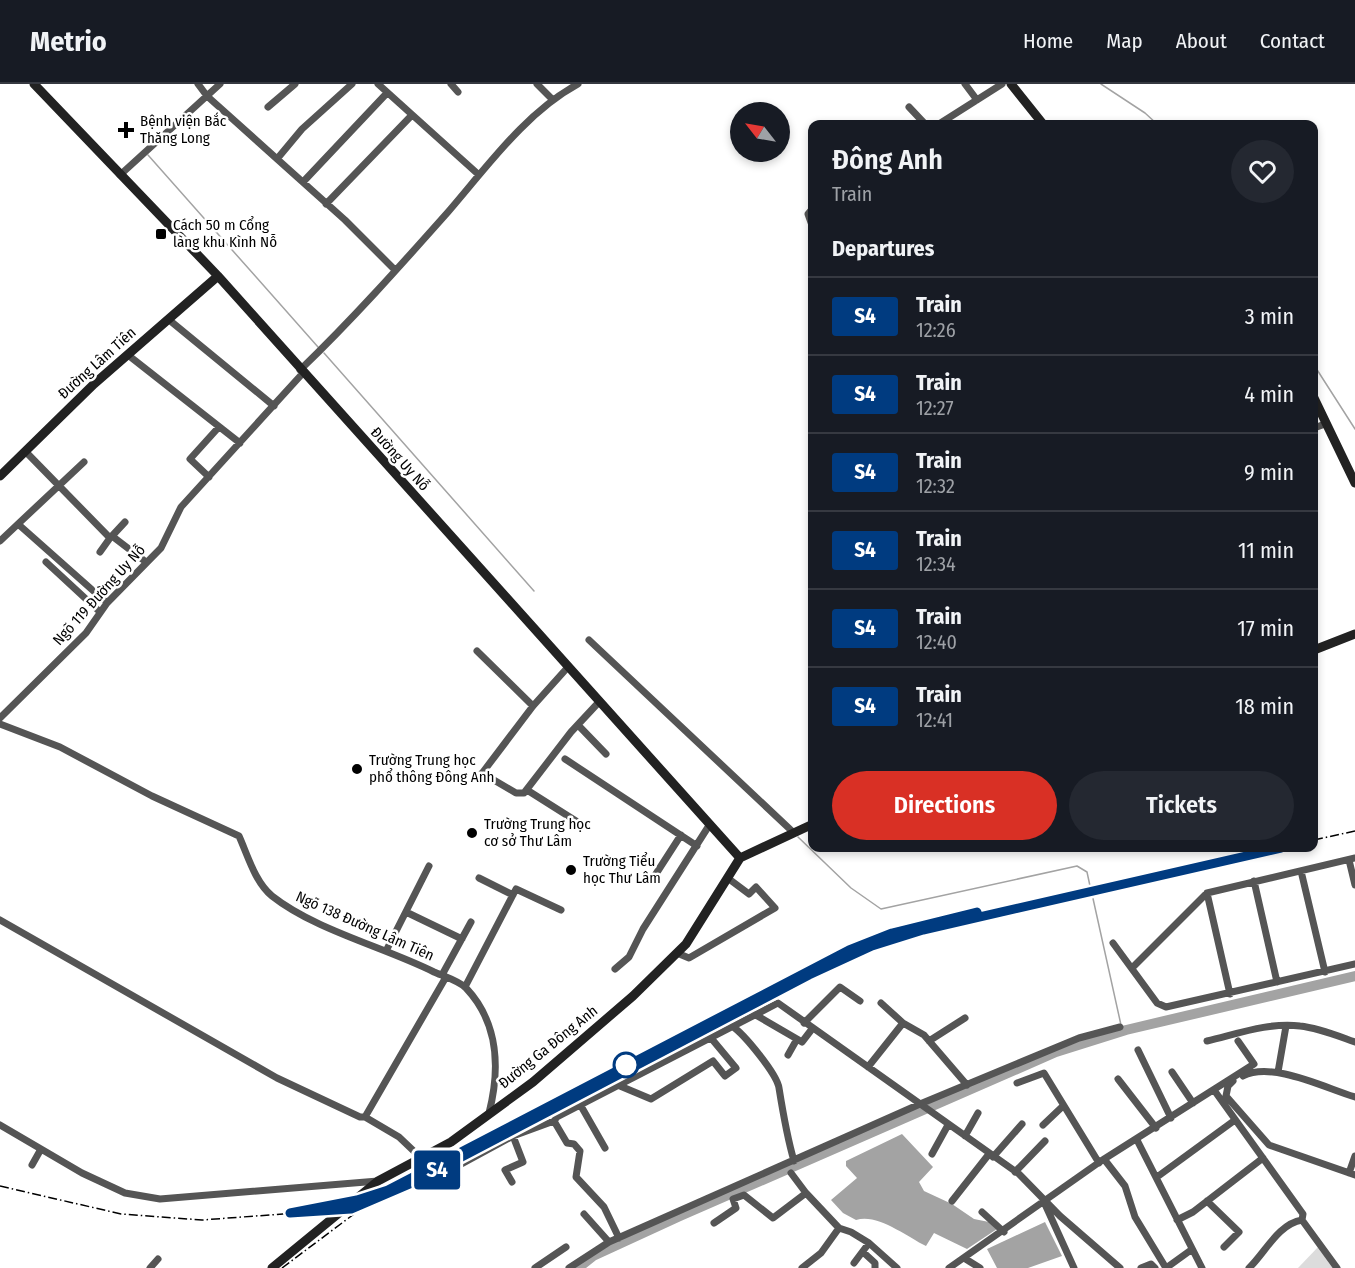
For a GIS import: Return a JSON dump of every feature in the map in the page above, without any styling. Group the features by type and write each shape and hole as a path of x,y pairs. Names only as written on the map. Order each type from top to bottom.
{"street":[{"name":"Đường Uy Nỗ","path":"34,84 218,276 301,372 740,858"},
{"path":"198,84 207,96 303,182 395,270"},
{"path":"120,175 220,84"},
{"path":"277,159 302,129 352,84"},
{"path":"378,84 479,175"},
{"path":"451,84 458,92"},
{"path":"537,84 552,99"},
{"name":"Ngõ 119 Đường Uy Nỗ","path":"0,718 86,633 107,603 161,548 181,507 479,175 552,99 578,84"},
{"path":"964,84 977,100"},
{"path":"945,120 1002,84"},
{"path":"1011,84 1040,120"},
{"path":"268,107 292,85"},
{"path":"303,182 387,93"},
{"path":"909,107 921,120"},
{"path":"326,204 412,115"},
{"name":"Đường Lâm Tiên","path":"0,476 128,355 218,276"},
{"path":"168,319 274,406"},
{"path":"128,355 167,383 218,428 240,443"},
{"path":"1318,407 1355,483"},
{"path":"1318,427 1325,424"},
{"path":"209,477 190,459 218,428"},
{"path":"25,452 111,537 146,562"},
{"path":"0,541 84,462"},
{"path":"100,552 125,522"},
{"path":"18,524 107,603"},
{"path":"46,562 100,612"},
{"path":"1318,648 1355,634"},
{"path":"589,640 794,833"},
{"path":"477,651 533,706"},
{"path":"568,667 533,706 481,774 516,793 527,790 599,702"},
{"name":"Ngõ 138 Đường Lâm Tiên","path":"0,724 60,747 160,800 239,836 256,875 271,895 299,913 465,987"},
{"path":"578,725 606,754"},
{"path":"565,759 698,846"},
{"path":"527,790 576,821"},
{"path":"615,969 629,957 643,929 710,824"},
{"path":"740,858 808,826"},
{"path":"652,880 681,835"},
{"name":"Đường Ga Đông Anh","path":"272,1268 378,1181 451,1142 535,1080 633,996 686,944 729,879 740,858"},
{"path":"1132,968 1207,893 1352,859 1355,885"},
{"path":"386,951 429,867"},
{"path":"1301,871 1325,972"},
{"path":"479,878 513,895"},
{"path":"677,953 689,958 775,908 756,887 750,894 729,879"},
{"path":"1254,881 1277,982"},
{"path":"489,1113 496,1078 494,1043 483,1016 465,987 516,889 561,909"},
{"path":"1207,893 1230,994"},
{"path":"406,912 462,939"},
{"path":"0,920 277,1078 356,1116 365,1117 399,1137 420,1157"},
{"path":"365,1117 444,976 471,922"},
{"path":"1113,943 1162,1006 1174,1007 1355,964"},
{"path":"804,1023 840,987 860,1000"},
{"path":"881,1003 903,1023 929,1041 967,1084"},
{"path":"432,1180 513,1136 554,1121 753,1014 778,1004 1016,1172 1045,1202 1120,1268"},
{"path":"753,1014 802,1041 812,1029"},
{"path":"929,1041 965,1018"},
{"path":"868,1067 903,1023"},
{"path":"732,1026 740,1031 779,1088 784,1126 794,1161"},
{"path":"1278,1072 1286,1026"},
{"path":"1207,1041 1267,1027 1302,1026 1355,1042"},
{"path":"569,1268 609,1242 920,1104 1078,1038 1120,1027"},
{"path":"620,1086 651,1099 713,1061 724,1076 736,1068 711,1038"},
{"path":"788,1054 797,1039"},
{"path":"949,1268 1004,1232 1101,1161 1254,1064 1238,1041"},
{"path":"1138,1050 1171,1118"},
{"path":"1172,1072 1193,1103"},
{"path":"1355,1097 1278,1072 1250,1072 1233,1081 1228,1086 1226,1096 1262,1140 1269,1145 1352,1174 1355,1156"},
{"path":"1017,1083 1044,1073 1063,1106 1101,1161 1125,1186 1135,1217 1166,1268 1191,1250"},
{"path":"1118,1079 1156,1128"},
{"path":"1214,1090 1303,1214 1302,1220 1335,1267"},
{"path":"581,1106 605,1148"},
{"path":"1043,1125 1063,1106"},
{"path":"965,1136 978,1113"},
{"path":"1157,1177 1235,1120"},
{"path":"554,1121 567,1143 574,1144 580,1151 576,1177 604,1207 619,1238"},
{"path":"952,1202 991,1155 1022,1124"},
{"path":"0,1125 125,1193 160,1199 378,1181"},
{"path":"932,1154 948,1125"},
{"path":"512,1182 505,1170 523,1162 513,1136"},
{"path":"1137,1140 1202,1268"},
{"path":"1016,1172 1045,1141"},
{"path":"32,1165 41,1149"},
{"path":"1177,1220 1208,1201 1263,1158"},
{"path":"791,1173 806,1193 839,1228 869,1243 897,1268"},
{"path":"714,1223 736,1208 733,1199 744,1195 773,1218 806,1193"},
{"path":"1208,1201 1239,1232 1224,1247"},
{"path":"1045,1202 1074,1268"},
{"path":"982,1212 1004,1232"},
{"path":"584,1214 609,1242"},
{"path":"1249,1268 1277,1234 1294,1222 1302,1220"},
{"path":"802,1268 821,1253 839,1228"},
{"path":"854,1263 869,1243"},
{"path":"535,1268 566,1247"},
{"path":"863,1252 875,1263 875,1268"},
{"path":"150,1268 158,1258"},
{"path":"964,1258 980,1268"},
{"path":"1141,1268 1151,1264 1155,1268"}],"shaded area":[{"path":"902,1134 933,1167 919,1182 924,1191 952,1204 974,1219 989,1222 997,1229 967,1249 934,1233 926,1246 882,1223 873,1220 856,1220 843,1213 831,1200 857,1178 846,1166 846,1161"},
{"path":"1045,1222 1062,1256 1028,1268 997,1268 987,1249"},
{"path":"1320,1245 1337,1268 1298,1268"}],"waterway":[{"path":"1101,84 1153,120"},
{"path":"148,155 318,347"},
{"path":"324,353 534,591"},
{"path":"1318,371 1355,429"},
{"path":"798,837 808,847"},
{"path":"814,852 851,888 881,909 1077,866 1087,872 1090,886"},
{"path":"1092,894 1121,1025"},
{"path":"578,1268 593,1256 680,1216 1056,1052 1126,1030 1355,976"}],"railway":[{"path":"1318,839 1355,831"},
{"path":"282,1268 362,1208 809,975 872,946 923,930 1264,852"},
{"path":"0,1186 121,1214 202,1220 296,1213"},
{"path":"290,1213 325,1208 375,1194"}],"train":[{"name":"S4","path":"977,912 892,933 849,950 790,978 388,1190 325,1208 290,1213 322,1213 351,1209 380,1198 809,975 872,946 976,917 1263,852"}],"place":[{"name":"Bệnh viện Bắc Thăng Long","path":"126,130"},
{"name":"Cách 50 m Cổng làng khu Kình Nỗ","path":"161,234"},
{"name":"Trường Trung học phổ thông Đông Anh","path":"357,769"},
{"name":"Trường Trung học cơ sở Thư Lâm","path":"472,833"},
{"name":"Trường Tiểu học Thư Lâm","path":"571,870"}]}
